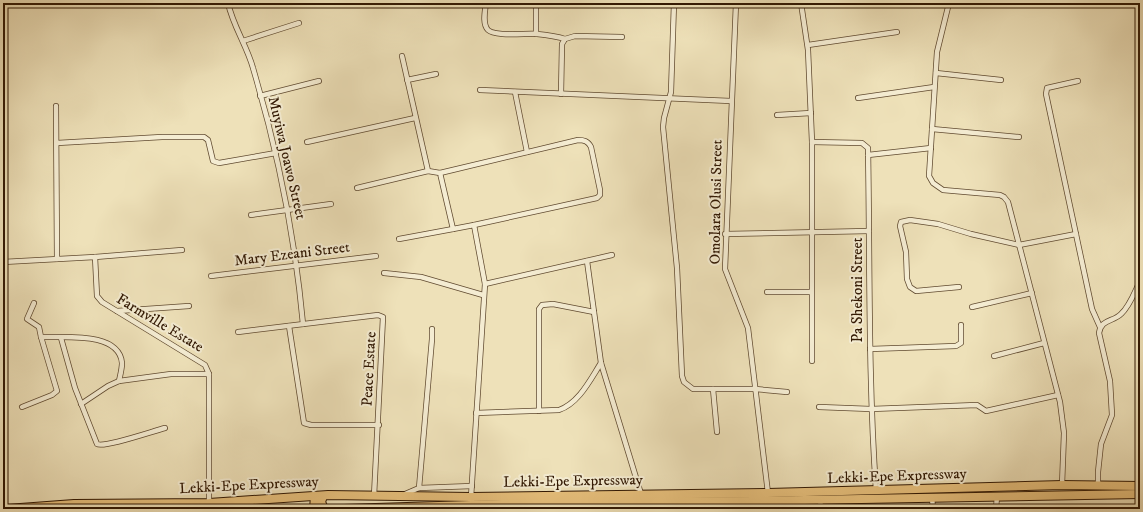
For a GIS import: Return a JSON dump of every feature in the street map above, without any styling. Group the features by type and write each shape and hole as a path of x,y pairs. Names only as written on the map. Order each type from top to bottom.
{"highway":[{"name":"Lekki-Epe Expressway","path":"7,509 74,504 209,503 319,496 471,497 768,493 1062,485 1140,486"},
{"name":"Lekki-Epe Expressway","path":"344,509 564,502 589,505 755,505 796,499 1140,494"},
{"path":"314,509 319,496"},
{"path":"319,496 324,509"},
{"name":"Lekki-Epe Expressway","path":"242,509 276,509"}],"street":[{"name":"Muyiwa Joawo Street","path":"228,3 253,68 276,152 288,210 297,266 303,324"},
{"path":"486,3 484,16 487,29 490,32 497,34 536,34 565,39 575,36 622,37"},
{"path":"536,3 536,34"},
{"path":"674,3 670,100 664,118 663,127 677,268 682,376 684,382 693,389 755,389 787,392"},
{"name":"Omolara Olusi Street","path":"736,3 725,234 725,269 748,328 768,493"},
{"path":"801,3 808,45 812,142 812,361"},
{"path":"949,3 939,40 934,87 929,176 933,183 943,190 1004,197 1008,202 1058,395 1064,433 1062,485"},
{"path":"243,41 299,23"},
{"path":"808,45 897,32"},
{"path":"561,94 562,44 565,39"},
{"path":"402,56 428,171"},
{"path":"936,73 1001,80"},
{"path":"407,80 436,74"},
{"path":"260,96 319,81"},
{"path":"1078,81 1045,90 1092,309 1100,327"},
{"path":"858,98 934,87"},
{"path":"480,90 670,100 731,101"},
{"path":"515,92 527,152"},
{"path":"56,106 57,258"},
{"path":"777,115 811,113"},
{"path":"307,142 416,118"},
{"path":"932,129 1019,136"},
{"path":"57,143 162,137 204,137 208,140 212,159 219,163 276,152"},
{"path":"357,188 428,171 440,173 578,140 584,140 589,143 591,147 600,190 600,195 597,198 474,225 399,239"},
{"path":"812,142 862,143 868,148 868,155 931,148"},
{"name":"Pa Shekoni Street","path":"868,155 871,409 876,490"},
{"path":"440,173 453,228"},
{"path":"251,215 331,204"},
{"path":"959,287 916,291 910,287 907,279 906,252 900,226 901,222 910,220 938,224 971,234 1019,245 1076,234"},
{"path":"471,497 483,294 485,284 474,225"},
{"path":"725,234 869,231"},
{"path":"3,262 57,258 95,259 182,250"},
{"path":"485,284 612,255"},
{"name":"Mary Ezeani Street","path":"210,276 376,256"},
{"name":"Farmville Estate","path":"95,259 97,296 102,302 205,365 209,374 209,503"},
{"path":"587,261 602,364 641,494"},
{"path":"384,273 421,277 483,294"},
{"path":"1098,485 1101,444 1112,415 1110,381 1099,333 1100,327 1102,323 1118,317 1123,312 1140,281"},
{"path":"767,292 811,292"},
{"path":"972,307 1032,293"},
{"path":"22,407 52,395 56,391 56,384 39,327 27,319 34,303"},
{"path":"539,411 539,309 542,305 553,304 594,312"},
{"path":"117,311 189,306"},
{"name":"Peace Estate","path":"238,332 378,315 383,317 379,425 374,496"},
{"path":"870,349 956,346 961,343 961,325"},
{"path":"289,326 304,423 311,425 379,425"},
{"path":"420,488 432,329"},
{"path":"42,337 90,338 106,342 119,354 121,359 122,369 119,381"},
{"path":"61,338 74,388 97,444 101,446 165,428"},
{"path":"994,356 1044,343"},
{"path":"476,413 560,410 567,407 576,399 602,364"},
{"path":"81,404 108,386 119,381 171,374 209,374"},
{"path":"713,389 717,432"},
{"path":"819,407 871,409 970,404 979,406 986,411 1058,395"},
{"path":"400,497 420,488 472,486"},
{"path":"996,509 997,496"},
{"path":"932,497 933,509"},
{"path":"796,499 797,509"},
{"path":"820,499 821,509"},
{"path":"564,502 570,509"}]}
